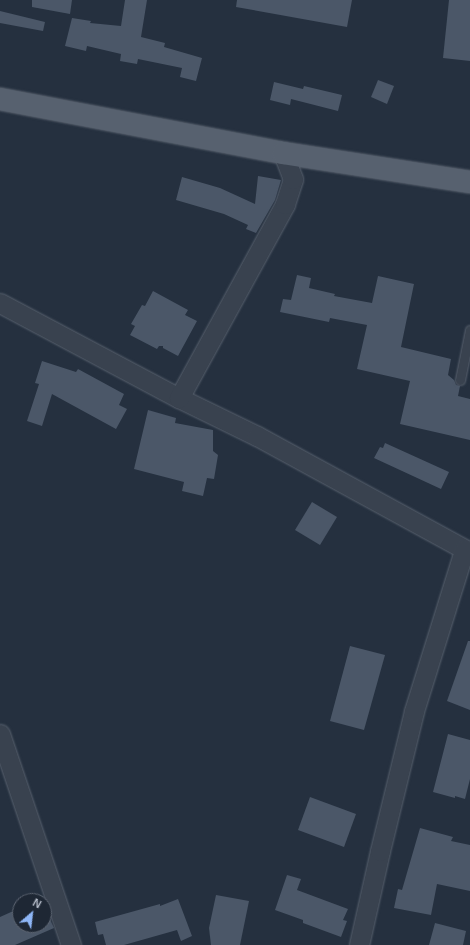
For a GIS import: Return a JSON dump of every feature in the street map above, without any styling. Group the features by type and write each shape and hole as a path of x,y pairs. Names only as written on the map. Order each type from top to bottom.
{"main road":[{"path":"0,99 283,153 470,182"}],"street":[{"path":"179,398 285,204 293,179 283,153"},
{"path":"0,303 179,398 257,436 467,551 414,711 359,945"},
{"path":"0,734 72,945"}],"lane":[{"path":"460,380 470,330"}],"building":[{"path":"32,0 72,0 70,14 32,7"},
{"path":"125,0 147,0 141,37 165,43 164,47 202,58 196,81 180,77 182,68 138,59 137,64 120,61 121,54 87,46 86,51 65,46 72,18 91,21 90,23 121,26"},
{"path":"237,0 352,0 347,27 236,7"},
{"path":"449,0 470,0 470,61 443,58"},
{"path":"0,11 45,22 43,31 0,23"},
{"path":"378,80 394,86 387,104 371,97"},
{"path":"274,82 303,89 304,86 342,95 338,111 291,99 290,105 270,100"},
{"path":"258,176 281,180 275,200 256,233 246,229 248,225 224,214 176,200 182,177 220,188 255,204"},
{"path":"297,275 311,278 309,288 335,294 334,296 372,303 378,276 414,284 401,347 451,359 448,375 454,380 456,385 460,386 458,396 470,399 470,440 400,424 410,381 357,369 367,325 330,318 329,322 280,312 283,299 291,300"},
{"path":"153,291 188,310 185,315 197,321 178,356 163,348 163,346 159,346 157,349 130,335 135,326 131,324 142,305 145,306"},
{"path":"42,361 76,372 78,369 124,394 119,405 127,409 116,429 52,394 42,426 27,421 39,384 35,383"},
{"path":"148,410 176,418 175,423 213,430 213,451 218,455 214,479 207,478 203,496 182,491 184,482 134,469"},
{"path":"385,443 449,472 441,489 374,458 380,447 383,448"},
{"path":"312,502 337,517 320,545 295,530"},
{"path":"468,641 470,641 470,710 447,701"},
{"path":"350,646 385,655 364,730 330,721"},
{"path":"448,734 470,740 470,779 465,799 433,792"},
{"path":"310,797 356,814 344,847 298,830"},
{"path":"420,828 453,837 451,841 470,845 470,891 437,884 431,915 394,908 398,889 402,890"},
{"path":"287,875 301,879 297,890 348,909 343,920 347,921 341,937 303,923 303,920 275,910"},
{"path":"216,895 249,901 240,945 211,945 209,928"},
{"path":"178,899 192,936 181,941 177,930 124,945 106,945 103,934 98,935 95,922 160,904 160,906"},
{"path":"12,912 12,933 43,933 15,945 0,945 0,917"},
{"path":"435,923 466,931 463,945 429,945"}]}
